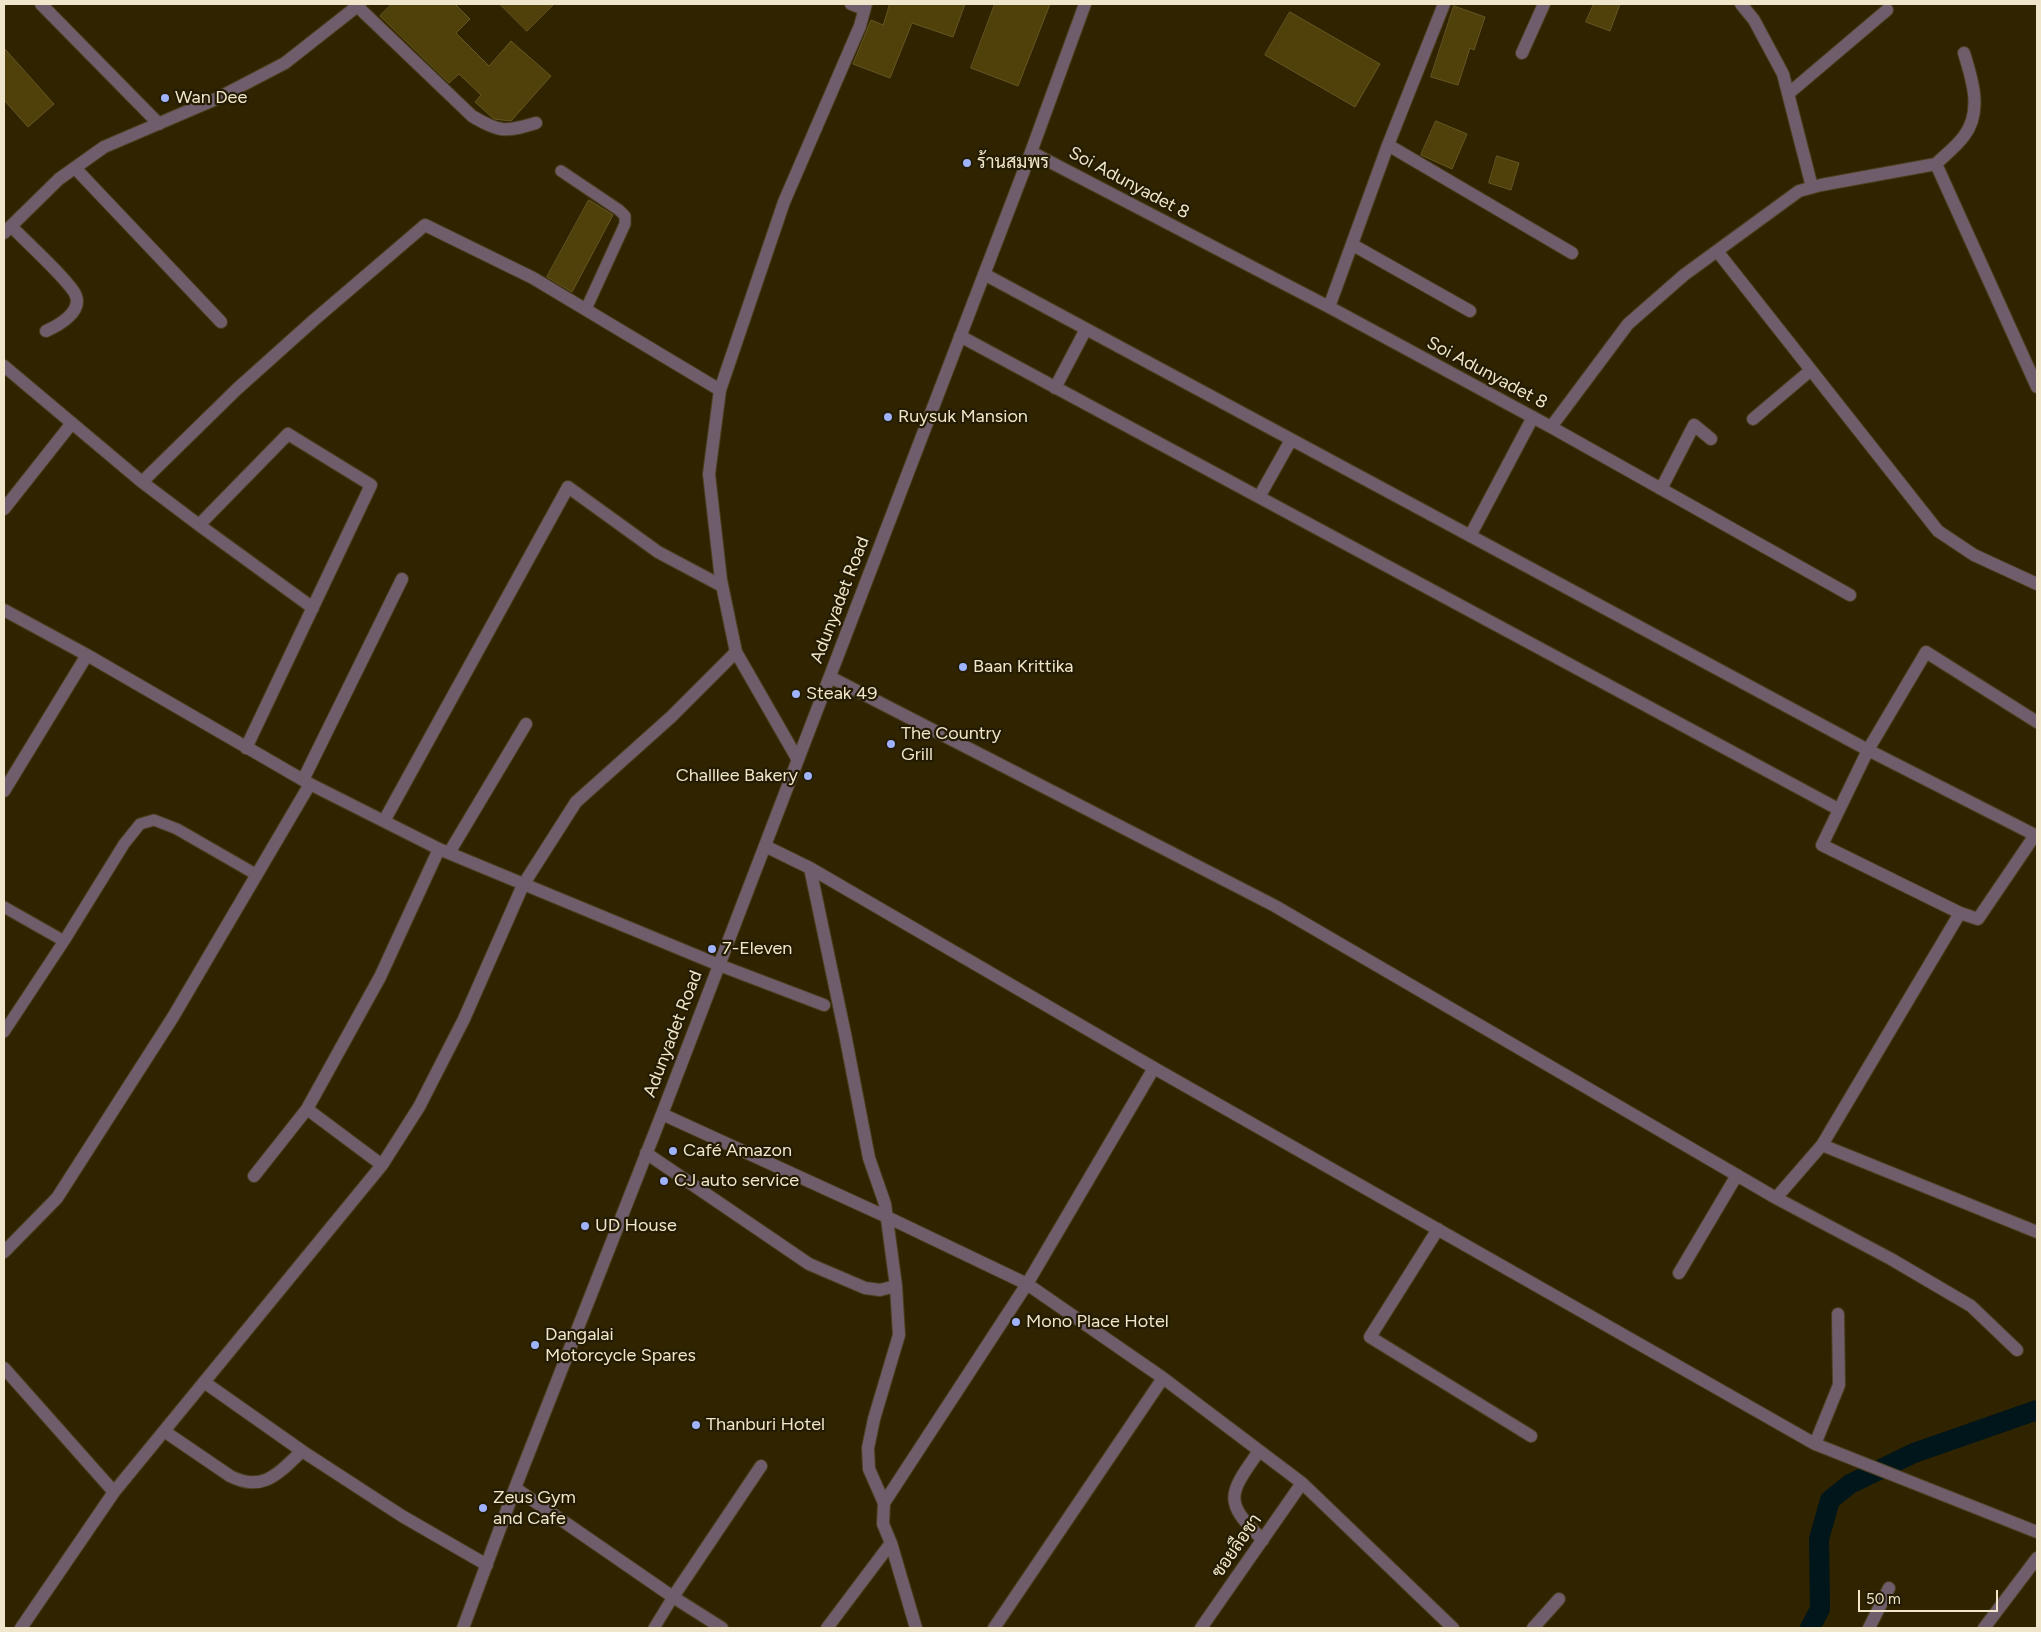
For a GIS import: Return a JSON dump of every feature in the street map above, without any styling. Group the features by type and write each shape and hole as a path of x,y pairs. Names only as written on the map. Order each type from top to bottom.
{"street":[{"path":"41,4 159,124"},
{"path":"798,760 736,652 722,586 709,474 720,390 784,202 860,26 865,6 851,4"},
{"name":"Adunyadet Road","path":"463,1628 515,1488 662,1114 1032,152 1085,4"},
{"path":"1329,307 1388,145 1444,4"},
{"path":"1522,53 1544,4"},
{"path":"1740,4 1754,20 1783,74 1812,187"},
{"path":"46,331 58,326 70,316 76,306 77,298 59,274 7,229 60,179 104,147 216,99 284,63 359,5 472,116 493,126 510,130 536,123"},
{"path":"1788,94 1887,10"},
{"path":"1964,52 1975,92 1974,117 1964,136 1936,164 2037,388"},
{"path":"1388,145 1572,253"},
{"name":"Soi Adunyadet 8","path":"1032,152 1329,307 1551,427 1628,324 1684,275 1799,191 1936,164"},
{"path":"75,168 221,322"},
{"path":"142,482 244,383 425,225 533,278 720,390"},
{"path":"1352,245 1470,311"},
{"path":"1717,251 1938,531 1974,555 2037,584"},
{"path":"984,274 1868,750 2035,835 1978,919 1960,913 1822,845 1868,750 1926,652 2037,722"},
{"path":"1055,388 1086,329"},
{"path":"960,336 1838,809"},
{"path":"4,366 142,482 313,608"},
{"path":"1753,419 1811,370"},
{"path":"1470,536 1533,417"},
{"path":"4,509 72,424"},
{"path":"1662,489 1694,425 1711,439"},
{"path":"1551,427 1850,595"},
{"path":"200,525 288,434 371,485 246,748"},
{"path":"1259,497 1291,440"},
{"path":"384,821 568,487 658,552 722,586"},
{"path":"4,1252 57,1198 173,1017 257,875 307,782 402,579"},
{"path":"4,610 87,655 307,782 444,851 718,965 824,1005"},
{"path":"21,1628 114,1492 382,1165 419,1107 464,1019 524,885 576,802 671,716 736,652"},
{"path":"4,791 87,655"},
{"path":"830,677 1275,906 1776,1198 1891,1259 1971,1306 2017,1350"},
{"path":"254,1176 307,1109 380,977 444,851 526,724"},
{"path":"765,846 810,868 1154,1068 1814,1444 2037,1532"},
{"path":"810,868 845,1034 868,1158 885,1204 896,1286 899,1335 874,1419 868,1448 869,1470 884,1503"},
{"path":"1776,1198 1822,1145 1960,913"},
{"path":"914,1626 891,1542 883,1524 884,1503 1026,1284 1154,1068"},
{"path":"307,1109 382,1165"},
{"path":"662,1114 887,1217 1026,1284 1163,1378 1302,1483 1453,1628"},
{"path":"1822,1145 2037,1232"},
{"path":"646,1153 809,1264 865,1288 880,1290 896,1286"},
{"path":"1679,1274 1737,1175"},
{"path":"1438,1229 1370,1337 1531,1436"},
{"path":"1814,1444 1839,1386 1838,1314"},
{"path":"4,1368 114,1492"},
{"path":"994,1628 1163,1378"},
{"path":"204,1382 302,1451 402,1516 487,1565"},
{"path":"164,1430 230,1476 242,1482 253,1484 281,1471 302,1451"},
{"path":"1259,1451 1241,1477 1235,1492 1234,1503 1237,1513 1263,1540"},
{"path":"673,1597 761,1466"},
{"name":"ซอยลือชา","path":"1201,1628 1302,1483"},
{"path":"515,1488 673,1597 722,1628"},
{"path":"826,1628 891,1542"},
{"path":"1984,1628 2037,1558"},
{"path":"1869,1628 1889,1588"},
{"path":"1533,1628 1559,1599"}],"lane":[{"path":"562,171 625,216 625,224 586,309"},
{"path":"4,1032 64,941 124,844 140,824 154,820 177,829 257,875"},
{"path":"4,907 64,941"},
{"path":"654,1628 673,1597"}],"building":[{"path":"392,4 455,4 470,19 456,33 489,66 511,41 551,76 511,121 494,119 475,102 481,95 459,74 449,83 380,16"},
{"path":"500,4 554,4 527,31"},
{"path":"890,4 965,4 953,37 912,23 890,78 853,64 871,20 883,25"},
{"path":"995,4 1050,4 1018,86 971,68"},
{"path":"1594,4 1620,4 1610,31 1586,22"},
{"path":"1454,6 1485,17 1474,50 1470,48 1458,85 1431,77"},
{"path":"1290,12 1380,64 1355,107 1265,55"},
{"path":"4,48 54,104 28,127 4,100"},
{"path":"1436,121 1467,134 1452,169 1421,155"},
{"path":"1497,156 1519,163 1511,190 1489,183"},
{"path":"589,200 613,215 572,292 547,277"}],"waterway":[{"path":"1810,1628 1820,1609 1819,1539 1830,1500 1850,1484 1914,1453 2037,1410"}],"place":[{"name":"Wan Dee","path":"165,98"},
{"name":"ร้านสมพร","path":"967,163"},
{"name":"Ruysuk Mansion","path":"888,417"},
{"name":"Baan Krittika","path":"963,667"},
{"name":"Steak 49","path":"796,694"},
{"name":"The Country Grill","path":"891,744"},
{"name":"Challlee Bakery","path":"808,776"},
{"name":"7-Eleven","path":"712,949"},
{"name":"Café Amazon","path":"673,1151"},
{"name":"CJ auto service","path":"664,1181"},
{"name":"UD House","path":"585,1226"},
{"name":"Mono Place Hotel","path":"1016,1322"},
{"name":"Dangalai Motorcycle Spares","path":"535,1345"},
{"name":"Thanburi Hotel","path":"696,1425"},
{"name":"Zeus Gym and Cafe","path":"483,1508"}]}
